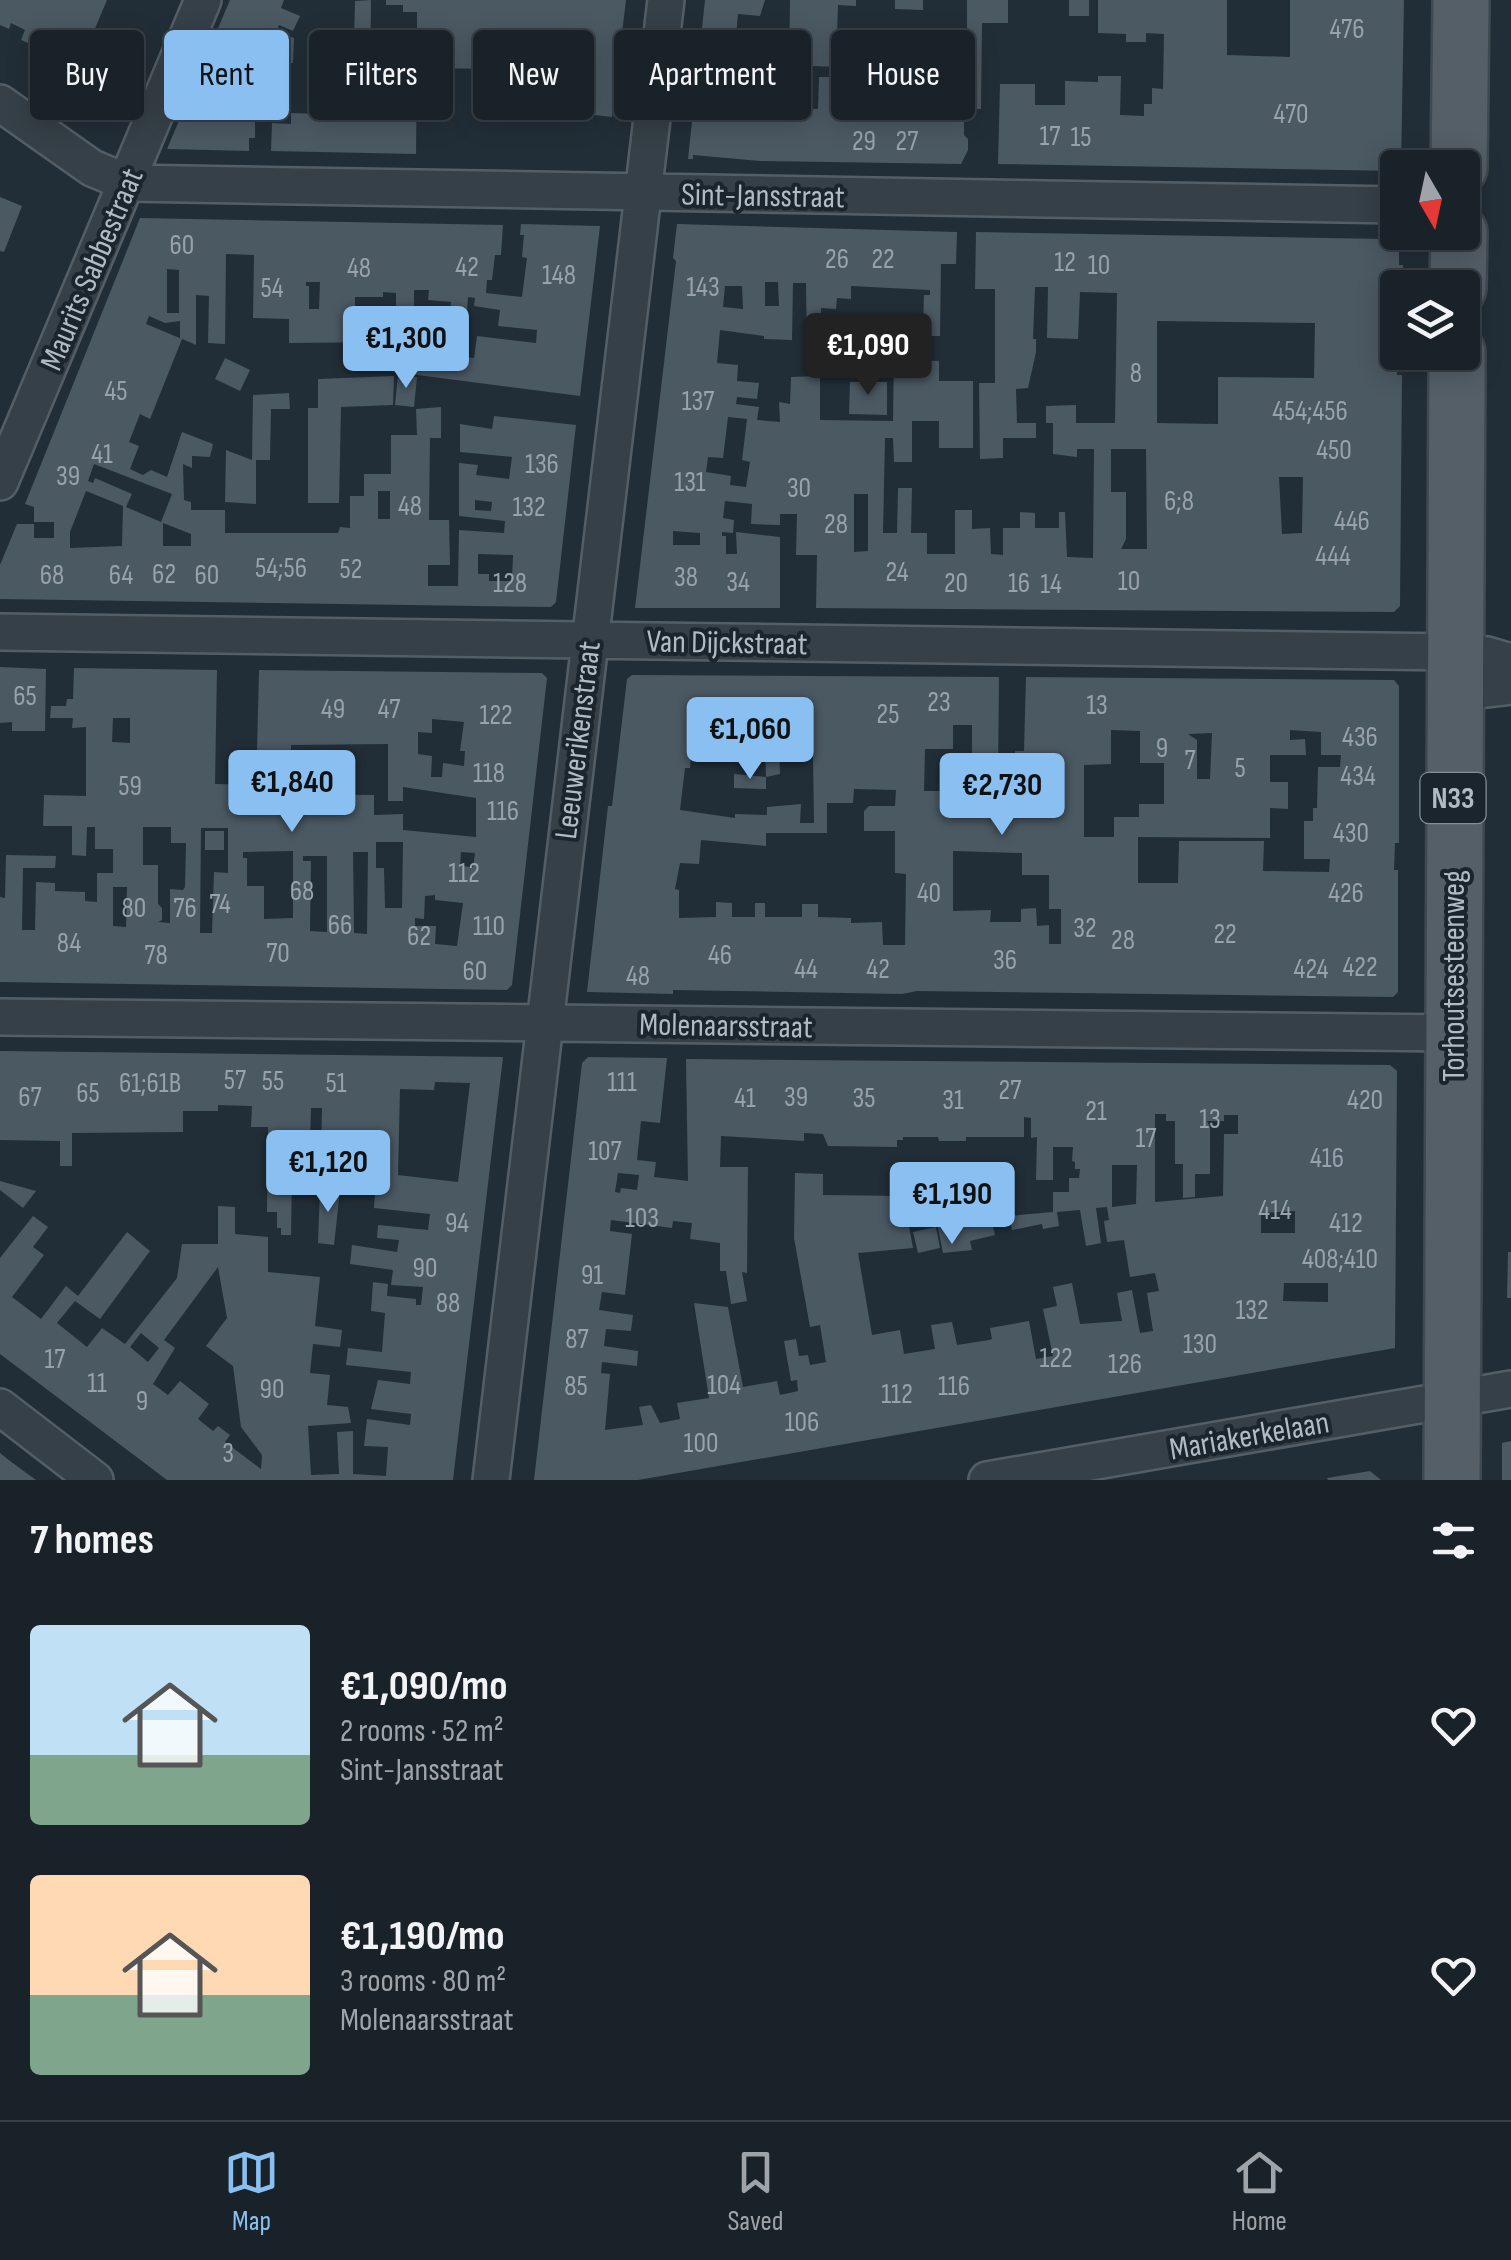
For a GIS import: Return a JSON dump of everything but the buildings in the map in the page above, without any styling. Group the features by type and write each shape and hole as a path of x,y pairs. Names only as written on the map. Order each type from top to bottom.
{"main road":[{"path":"1459,150 1461,0"},
{"name":"Torhoutsesteenweg","path":"1452,1480 1457,370"}],"street":[{"name":"Maurits Sabbestraat","path":"0,482 203,0"},
{"name":"Leeuwerikenstraat","path":"491,1480 666,0"},
{"path":"0,103 92,168 128,183"},
{"name":"Sint-Jansstraat","path":"128,183 1380,205"},
{"name":"Van Dijckstraat","path":"0,632 588,640 1454,672"},
{"path":"1454,672 1487,655 1511,662"},
{"path":"1454,672 1511,686"},
{"name":"Molenaarsstraat","path":"0,1018 1452,1033"},
{"name":"Mariakerkelaan","path":"987,1480 1511,1389"},
{"path":"0,1407 96,1480"}]}
